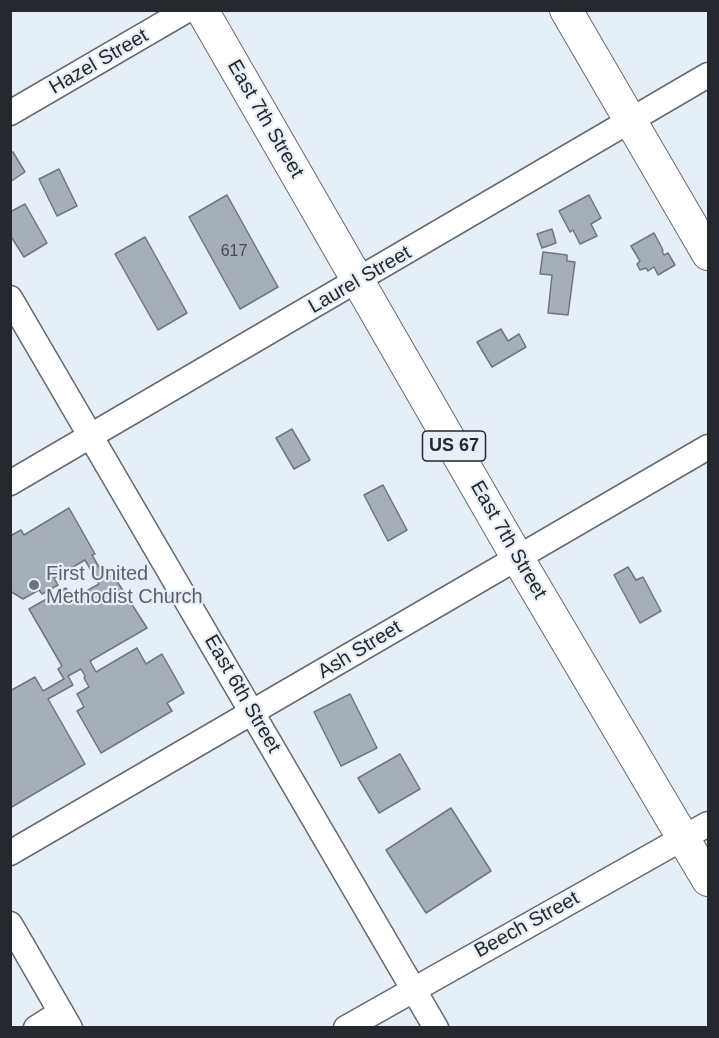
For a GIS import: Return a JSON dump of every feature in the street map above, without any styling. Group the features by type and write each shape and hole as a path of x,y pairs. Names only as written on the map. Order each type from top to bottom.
{"main road":[{"name":"East 7th Street","path":"202,10 518,557 696,831 708,880"},
{"path":"566,10 708,254"}],"street":[{"name":"Hazel Street","path":"10,113 187,10"},
{"name":"Laurel Street","path":"10,483 708,75"},
{"name":"East 6th Street","path":"10,298 436,1028"},
{"name":"Ash Street","path":"10,853 708,447"},
{"name":"Beech Street","path":"346,1028 696,831"},
{"path":"10,924 65,1020 36,1028"}],"building":[{"path":"13,152 25,172 10,182 10,153"},
{"path":"59,169 77,206 57,216 39,179"},
{"path":"227,195 278,287 240,309 189,217"},
{"path":"589,195 601,218 591,224 597,236 580,244 573,230 570,232 559,211"},
{"path":"25,204 47,243 24,257 10,235 10,212"},
{"path":"552,229 556,243 542,248 537,234"},
{"path":"654,233 664,255 668,253 675,265 658,275 654,267 648,271 646,268 640,270 637,264 640,261 631,246"},
{"path":"145,237 187,313 158,330 115,254"},
{"path":"543,252 567,255 567,261 575,262 568,315 548,313 552,275 540,274"},
{"path":"501,329 508,341 519,334 526,347 492,367 477,342"},
{"path":"292,429 310,460 294,469 276,438"},
{"path":"383,485 407,530 388,541 364,495"},
{"path":"69,508 106,579 113,575 147,628 90,661 96,672 137,648 146,664 162,654 184,693 167,703 172,711 101,753 77,711 84,707 77,694 89,687 85,676 81,669 68,676 73,685 48,699 85,764 10,808 10,691 35,677 43,691 64,679 58,669 62,666 29,609 66,588 72,599 99,584 85,560 54,578 58,585 42,594 39,590 23,599 10,591 10,536 21,530 24,535"},
{"path":"628,567 636,580 643,577 661,611 640,623 614,575"},
{"path":"350,694 377,748 341,766 314,712"},
{"path":"400,754 420,789 379,813 358,778"},
{"path":"451,808 491,871 426,913 386,850"}],"place":[{"name":"First United Methodist Church","path":"34,585"}]}
